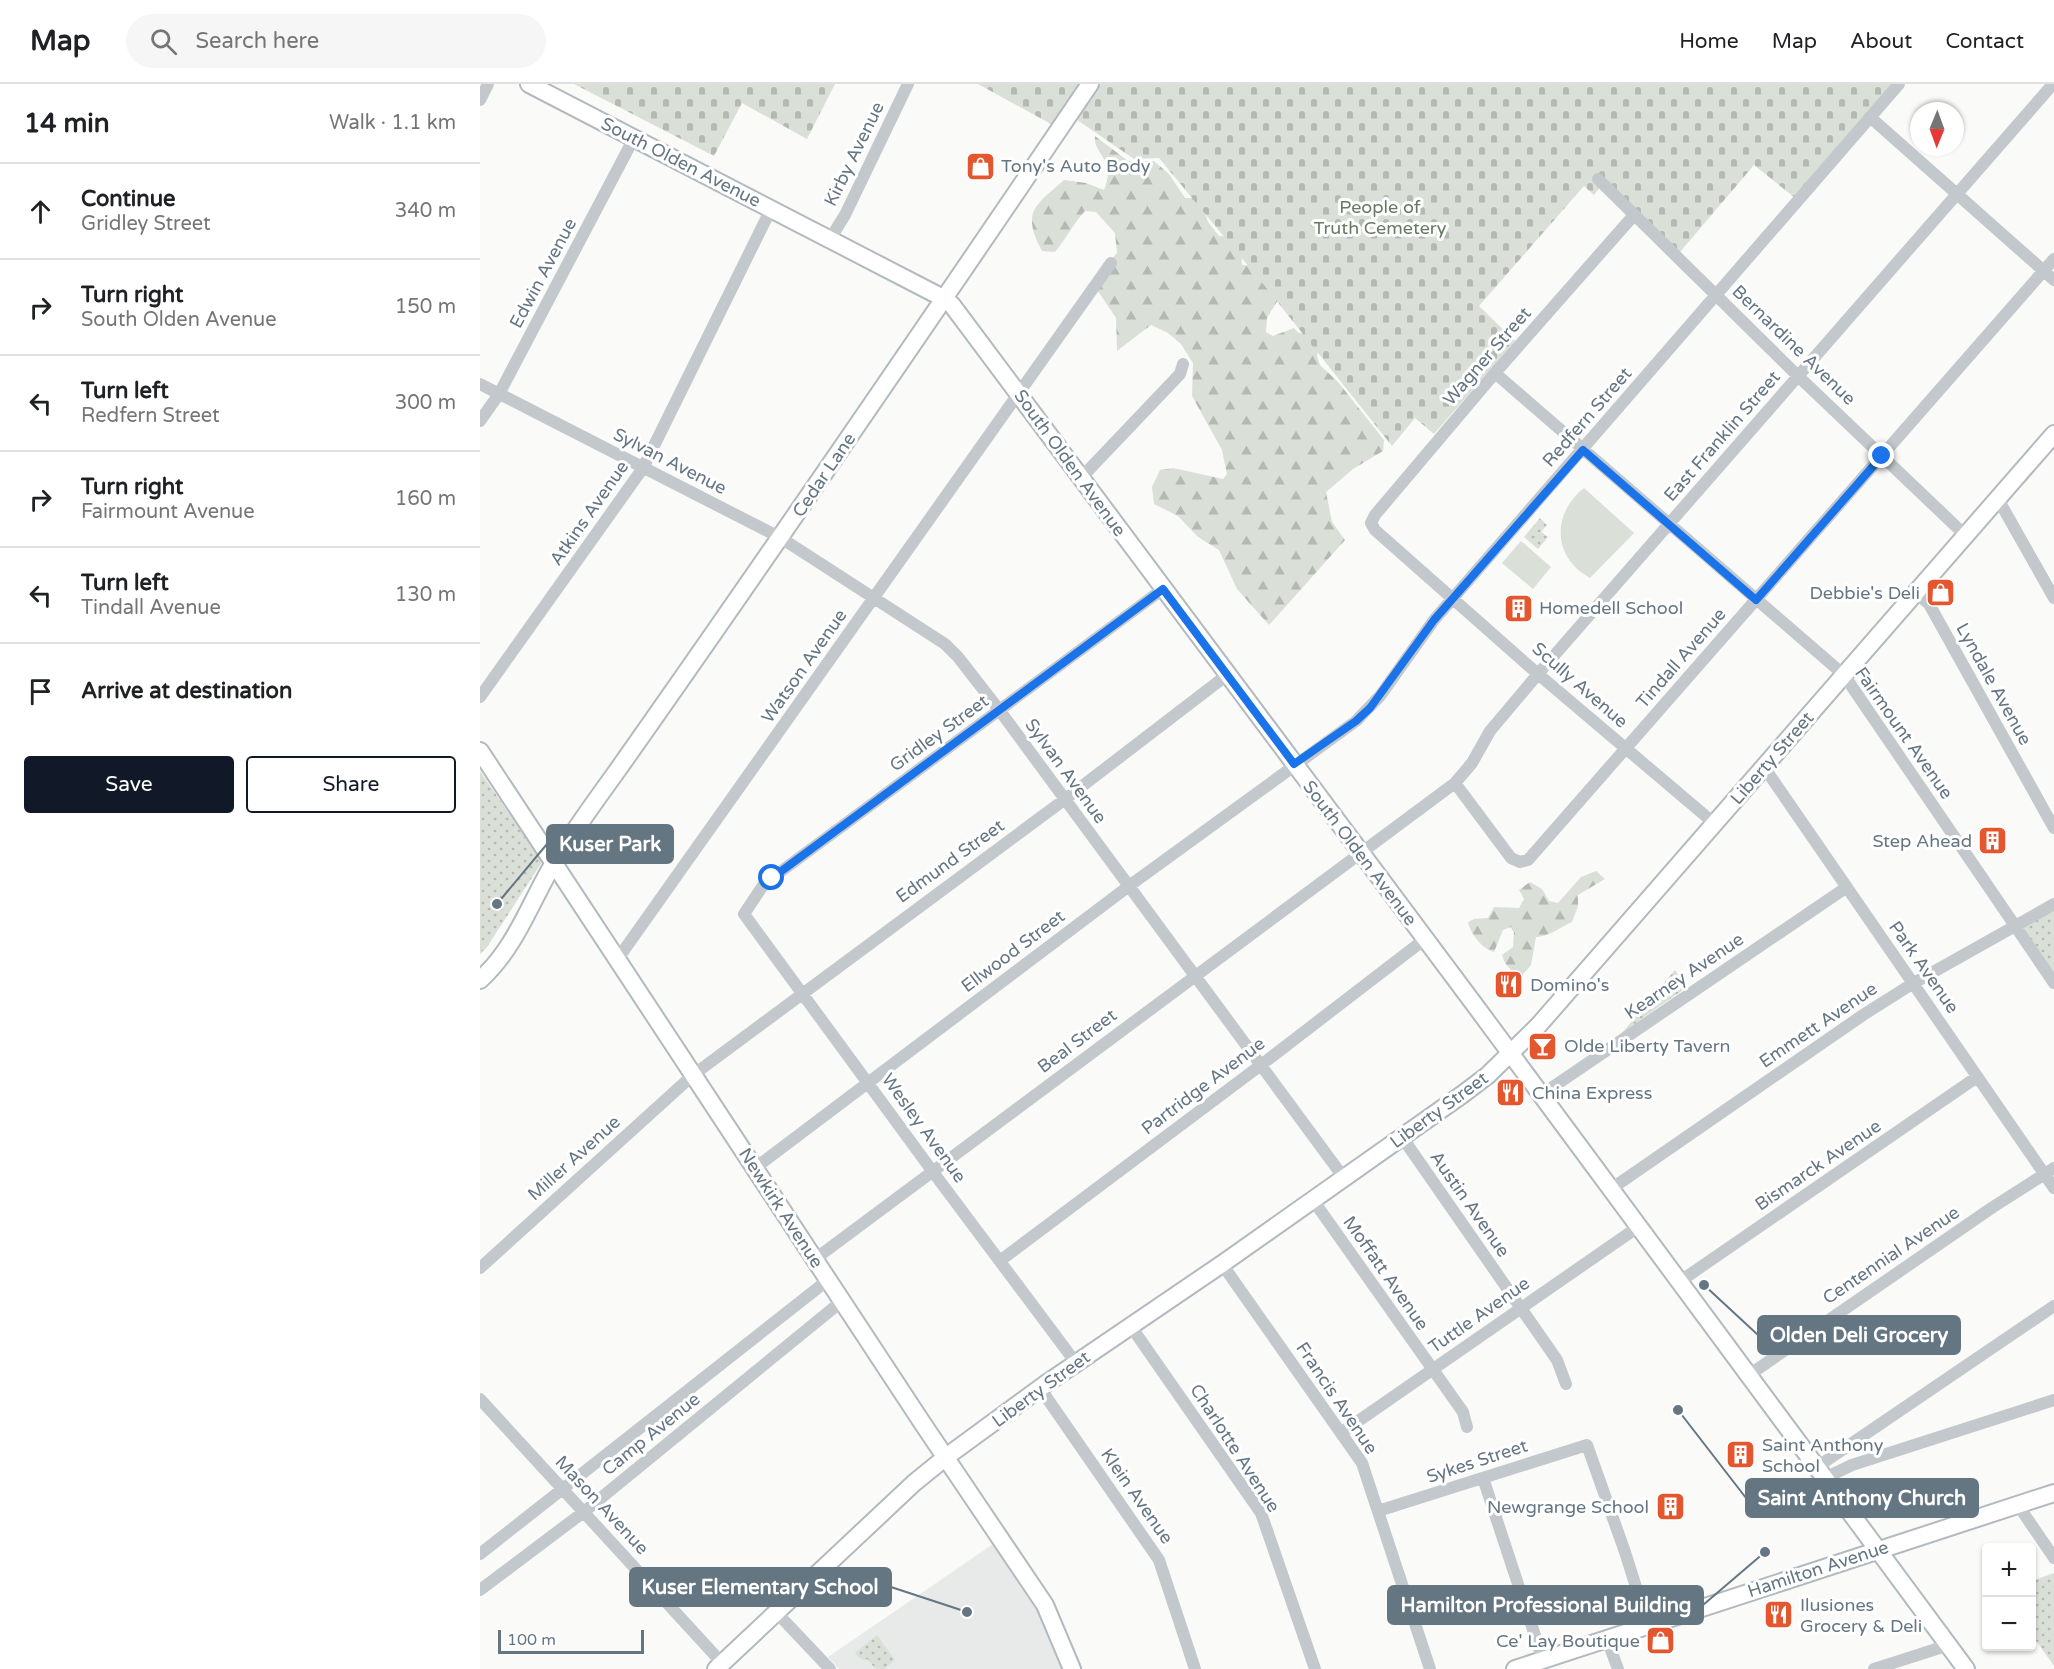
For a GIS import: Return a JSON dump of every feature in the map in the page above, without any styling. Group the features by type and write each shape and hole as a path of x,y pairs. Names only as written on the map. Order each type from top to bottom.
{"street":[{"path":"480,100 488,84"},
{"name":"South Olden Avenue","path":"529,84 945,299 953,306 1966,1669"},
{"name":"Kirby Avenue","path":"830,239 845,215 908,84"},
{"name":"Cedar Lane","path":"480,980 500,957 526,919 554,863 781,538 1090,84"},
{"name":"Redfern Street","path":"1294,764 1356,721 1370,708 1434,620 1899,84"},
{"name":"East Franklin Street","path":"1361,853 1455,783 1472,763 1491,731 1538,674 2053,84"},
{"path":"1870,117 2054,280"},
{"name":"Edwin Avenue","path":"480,422 500,394 634,138"},
{"name":"Bernardine Avenue","path":"1598,179 1798,376 1966,536"},
{"name":"Atkins Avenue","path":"480,697 644,468 771,209"},
{"name":"Wagner Street","path":"1371,523 1375,515 1496,373 1634,215"},
{"name":"Tindall Avenue","path":"1455,783 1511,858 1520,862 1528,860 2054,259"},
{"name":"Watson Avenue","path":"617,960 1111,263"},
{"path":"1081,478 1180,374 1183,364"},
{"name":"Fairmount Avenue","path":"1496,373 1844,675 2054,982"},
{"name":"Sylvan Avenue","path":"480,384 781,538 945,644 1000,711 1344,1178"},
{"name":"Liberty Street","path":"719,1666 914,1483 946,1457 1040,1388 1344,1178 1488,1075 1511,1054 1715,824 2054,434"},
{"path":"1998,499 2054,598"},
{"name":"Scully Avenue","path":"1371,523 1375,530 1538,674 1715,824"},
{"name":"Gridley Street","path":"744,914 762,887 772,878 1163,589"},
{"name":"Lyndale Avenue","path":"1916,593 1929,604 2054,828"},
{"name":"Edmund Street","path":"693,1075 1064,800 1227,675"},
{"name":"Newkirk Avenue","path":"480,751 1045,1605 1072,1669"},
{"name":"Ellwood Street","path":"755,1168 1294,764"},
{"name":"Park Avenue","path":"1764,767 1977,1077 2049,1171 2054,1188"},
{"name":"Beal Street","path":"815,1259 1361,853"},
{"name":"Kearney Avenue","path":"1541,1095 1847,887"},
{"name":"Emmett Avenue","path":"1611,1189 1732,1104 1912,984 2054,904"},
{"name":"Wesley Avenue","path":"744,914 1076,1363"},
{"name":"Partridge Avenue","path":"1001,1260 1425,939"},
{"name":"Miller Avenue","path":"480,1268 693,1075"},
{"name":"Bismarck Avenue","path":"1679,1282 1977,1077"},
{"name":"Austin Avenue","path":"1401,1137 1557,1360 1566,1384"},
{"name":"Centennial Avenue","path":"1749,1375 2049,1171"},
{"name":"Moffatt Avenue","path":"1313,1200 1463,1412 1467,1427"},
{"name":"Tuttle Avenue","path":"1341,1433 1638,1227"},
{"name":"Francis Avenue","path":"1222,1264 1362,1463 1430,1669"},
{"name":"Camp Avenue","path":"480,1554 828,1280"},
{"name":"Camp Avenue","path":"480,1590 585,1511 842,1301"},
{"path":"1821,1473 1856,1441 2054,1306"},
{"name":"Charlotte Avenue","path":"1130,1325 1261,1513 1315,1669"},
{"name":"Klein Avenue","path":"1040,1388 1160,1560 1195,1669"},
{"name":"Mason Avenue","path":"480,1399 585,1511 719,1666"},
{"path":"1821,1473 1861,1463 2054,1400"},
{"path":"1856,1441 1854,1454 1861,1463"},
{"name":"Sykes Street","path":"1378,1511 1587,1445 1625,1551 1648,1625"},
{"path":"1483,1478 1543,1660"},
{"name":"Hamilton Avenue","path":"1515,1669 2054,1493"},
{"path":"2018,1505 2054,1558"},
{"path":"777,1613 830,1669"},
{"path":"1607,1639 1618,1669"},
{"path":"1874,1669 1948,1645"}],"shaded area":[{"path":"996,1542 1031,1595 1066,1669 839,1669 828,1657"}],"green space":[{"path":"574,84 835,84 807,139 742,103 714,156"},
{"name":"People of Truth Cemetery","path":"978,84 1892,84 1794,197 1754,165 1680,252 1605,181 1594,195 1584,186 1479,306 1515,341 1434,434 1415,418 1392,446 1159,158 1134,159 1070,115 1060,129"},
{"path":"1095,136 1128,161 1154,161 1169,174 1185,198 1196,198 1203,207 1208,222 1219,236 1236,237 1241,248 1242,265 1256,266 1281,295 1267,318 1266,332 1273,336 1294,328 1299,333 1310,334 1319,346 1317,356 1320,365 1338,382 1384,440 1383,451 1353,469 1326,492 1332,522 1345,540 1269,625 1237,589 1219,550 1198,537 1178,516 1154,504 1152,487 1160,470 1173,468 1223,479 1227,474 1222,450 1192,396 1193,363 1181,344 1168,333 1151,325 1117,351 1116,318 1096,288 1106,266 1117,253 1115,233 1096,212 1085,211 1055,252 1042,251 1032,227 1034,210 1045,196 1064,180 1086,183 1104,190 1108,171 1095,143"},
{"path":"1584,488 1634,533 1590,578 1569,559 1563,548 1561,535 1566,510"},
{"path":"1540,518 1547,525 1541,532 1548,537 1538,549 1524,537"},
{"path":"1521,541 1551,567 1533,589 1502,563"},
{"path":"480,771 542,862 487,947 480,954"},
{"path":"1596,871 1605,879 1578,895 1578,906 1572,922 1550,934 1536,937 1531,965 1519,979 1505,963 1502,955 1513,947 1514,932 1511,927 1503,930 1494,952 1481,944 1471,931 1468,922 1488,918 1494,907 1519,908 1524,899 1519,890 1530,882 1542,889 1549,901 1558,903 1581,877"},
{"path":"2054,908 2054,975 2022,928"},
{"path":"1675,970 1687,987 1622,1033"},
{"path":"2054,1573 2054,1666 2036,1641 2036,1580"},
{"path":"877,1635 895,1660 884,1669 876,1669 867,1659 858,1657 855,1653"}],"place":[{"name":"Tony's Auto Body","path":"980,166"},
{"name":"Debbie's Deli","path":"1941,593"},
{"name":"Homedell School","path":"1518,608"},
{"name":"Step Ahead","path":"1993,841"},
{"name":"Kuser Park","path":"497,904"},
{"name":"Domino's","path":"1509,985"},
{"name":"Olde Liberty Tavern","path":"1543,1046"},
{"name":"China Express","path":"1511,1093"},
{"name":"Olden Deli Grocery","path":"1704,1285"},
{"name":"Saint Anthony Church","path":"1678,1410"},
{"name":"Saint Anthony School","path":"1741,1455"},
{"name":"Newgrange School","path":"1670,1507"},
{"name":"Hamilton Professional Building","path":"1765,1552"},
{"name":"Kuser Elementary School","path":"967,1612"},
{"name":"Ilusiones Grocery & Deli","path":"1779,1615"},
{"name":"Ce' Lay Boutique","path":"1661,1641"}],"route":[{"path":"772,878 1163,589 1294,764 1356,721 1370,708 1434,620 1583,450 1756,600 1882,456"}]}
